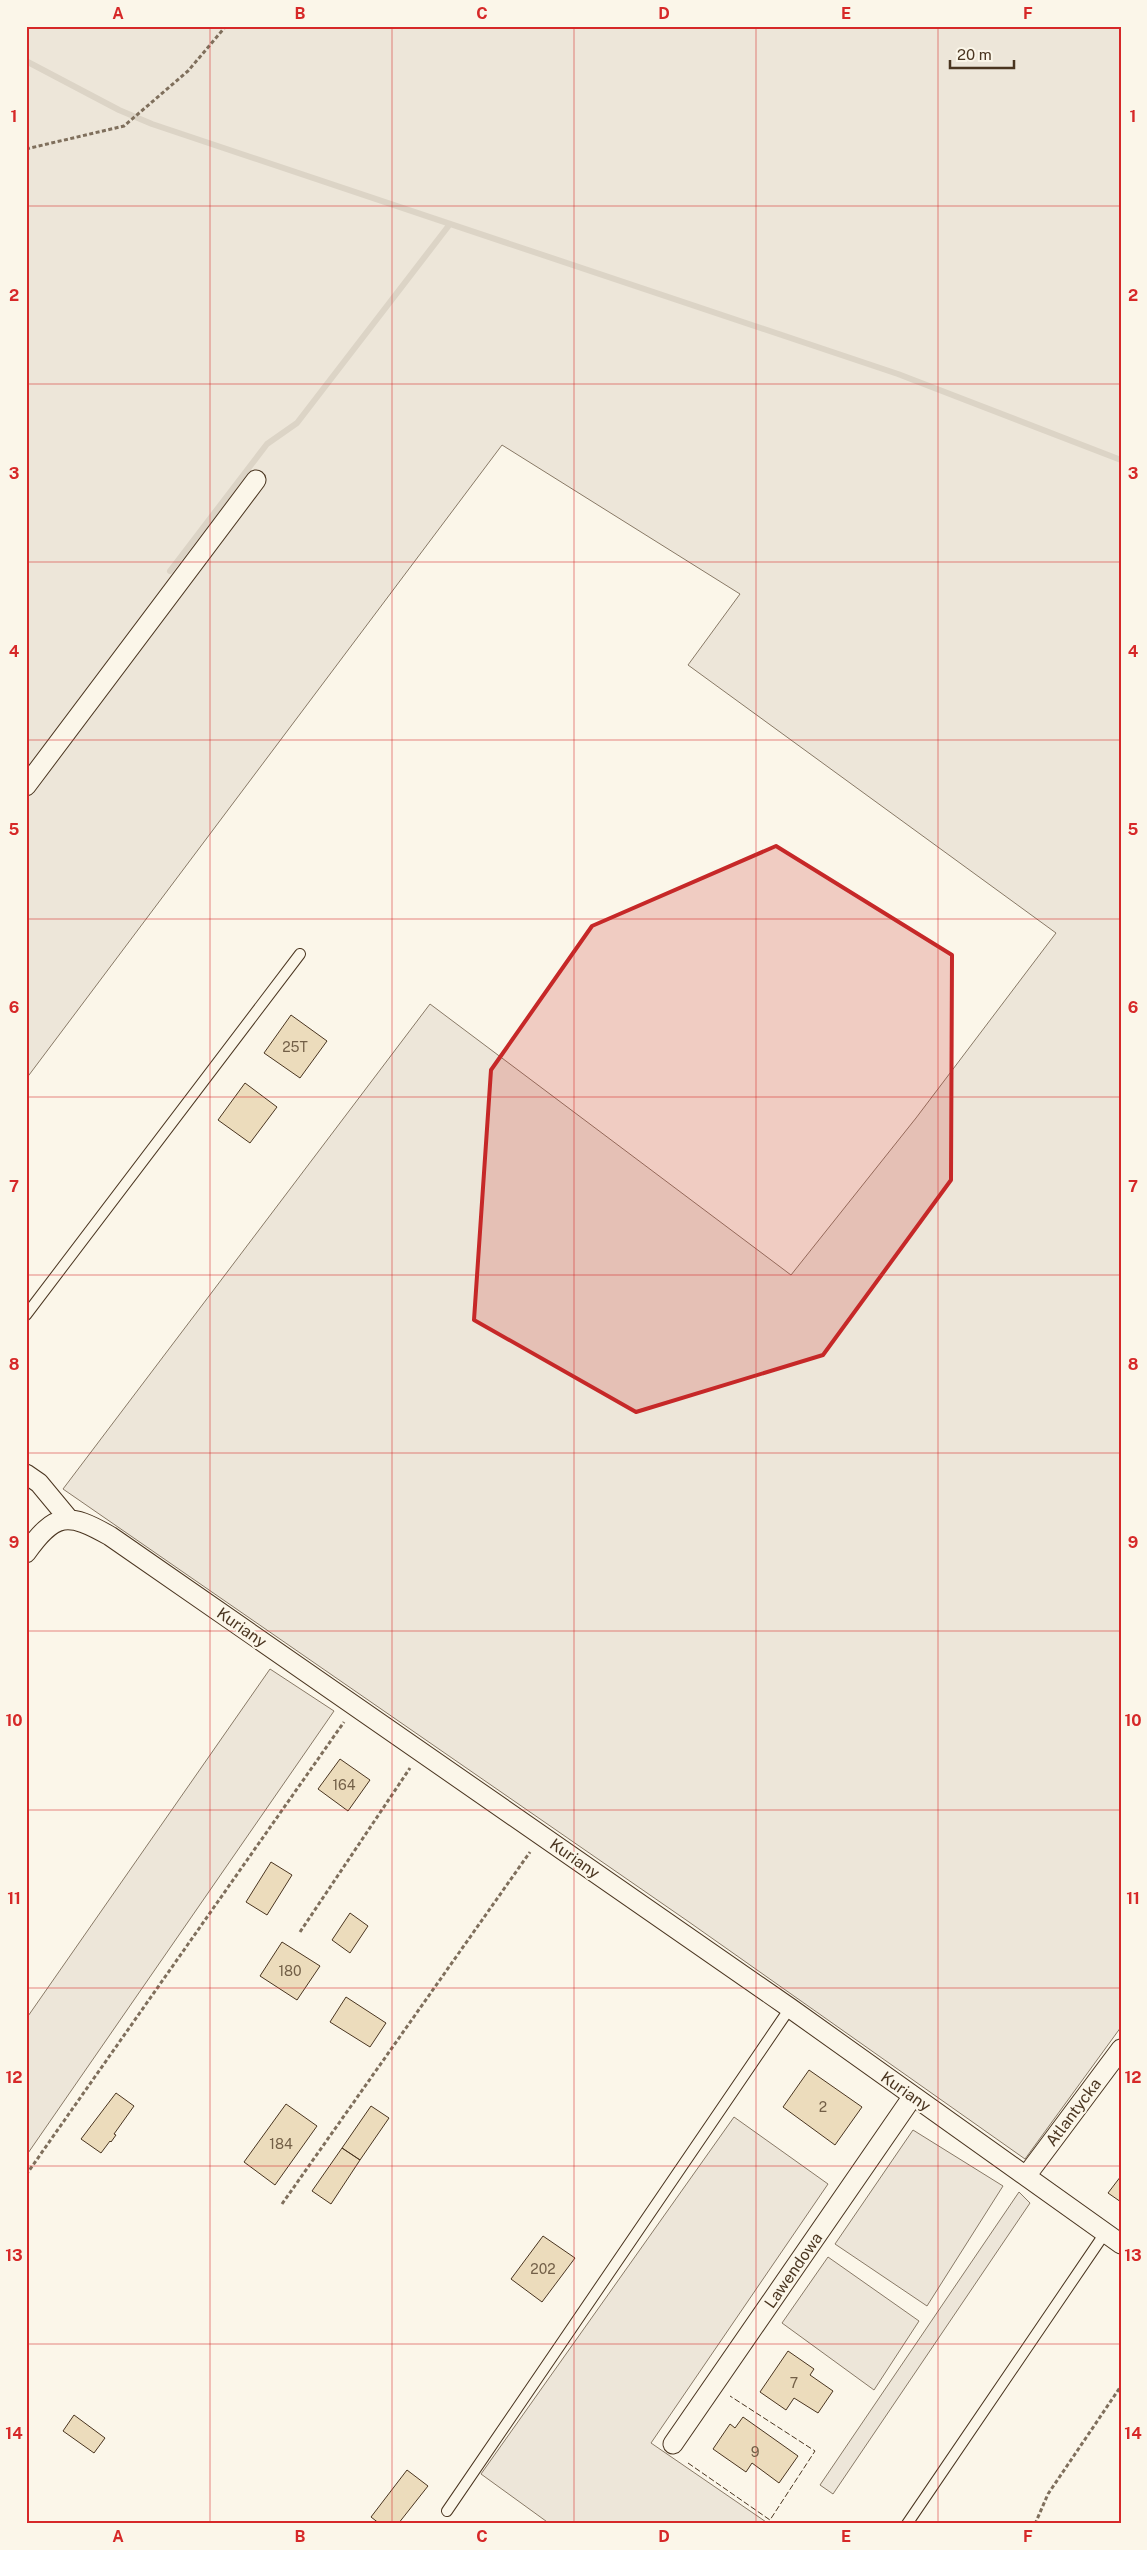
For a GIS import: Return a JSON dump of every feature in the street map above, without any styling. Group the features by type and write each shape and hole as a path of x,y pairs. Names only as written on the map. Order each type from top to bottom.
{"street":[{"path":"26,786 256,480"},
{"path":"26,1474 39,1483 68,1518 54,1522 37,1537 26,1552"},
{"name":"Kuriany","path":"68,1518 87,1522 110,1536 790,2008 1113,2238"},
{"name":"Atlantycka","path":"1026,2176 1121,2048"},
{"name":"Lawendowa","path":"673,2444 913,2096"}],"lane":[{"path":"26,1315 300,954"},
{"path":"446,2511 790,2008"},
{"path":"906,2524 1113,2238"}],"path":[{"path":"26,149 124,126 188,71 226,26"},
{"path":"26,2175 356,1706"},
{"path":"300,1932 422,1751"},
{"path":"282,2204 542,1835"},
{"path":"1034,2524 1048,2494 1121,2386"}],"highlighted area":[{"path":"776,846 952,955 951,1180 823,1355 636,1412 474,1320 491,1070 592,926"}],"shaded area":[{"path":"26,26 1121,26 1121,2027 1025,2159 689,1922 63,1489 430,1004 791,1275 916,1118 1056,933 688,665 740,594 502,445 26,1079"},
{"path":"270,1669 334,1711 26,2156 26,2019"},
{"path":"734,2117 828,2184 651,2443 769,2524 550,2524 481,2474"},
{"path":"913,2130 1003,2186 927,2306 835,2244"},
{"path":"1019,2192 1030,2203 833,2494 820,2485"},
{"path":"828,2257 919,2321 874,2390 782,2323"}],"building":[{"path":"291,1015 327,1041 300,1078 264,1053"},
{"path":"245,1083 277,1107 250,1143 218,1120"},
{"path":"340,1759 370,1780 348,1811 318,1789"},
{"path":"271,1862 292,1875 267,1915 246,1902"},
{"path":"350,1913 368,1926 350,1953 332,1940"},
{"path":"282,1942 320,1966 297,2000 260,1976"},
{"path":"346,1997 386,2023 370,2047 330,2022"},
{"path":"809,2070 862,2107 835,2145 783,2107"},
{"path":"116,2093 134,2106 114,2134 116,2135 101,2153 81,2139"},
{"path":"286,2104 317,2126 275,2185 244,2162"},
{"path":"371,2106 389,2118 360,2160 342,2148"},
{"path":"342,2148 360,2160 331,2204 312,2191"},
{"path":"1121,2176 1121,2202 1108,2193"},
{"path":"543,2236 575,2258 542,2302 511,2279"},
{"path":"788,2351 814,2369 810,2375 833,2391 818,2413 794,2398 786,2410 760,2392"},
{"path":"74,2415 105,2438 94,2453 63,2431"},
{"path":"743,2417 798,2456 779,2483 752,2463 746,2472 713,2449 730,2424 735,2428"},
{"path":"407,2470 428,2486 398,2524 380,2524 371,2517"}],"waterway":[{"path":"26,61 119,110 152,124 898,374 1121,460"},
{"path":"170,571 267,444 297,423 450,224"}],"fence":[{"path":"688,2463 770,2520 815,2451 730,2396"}]}
